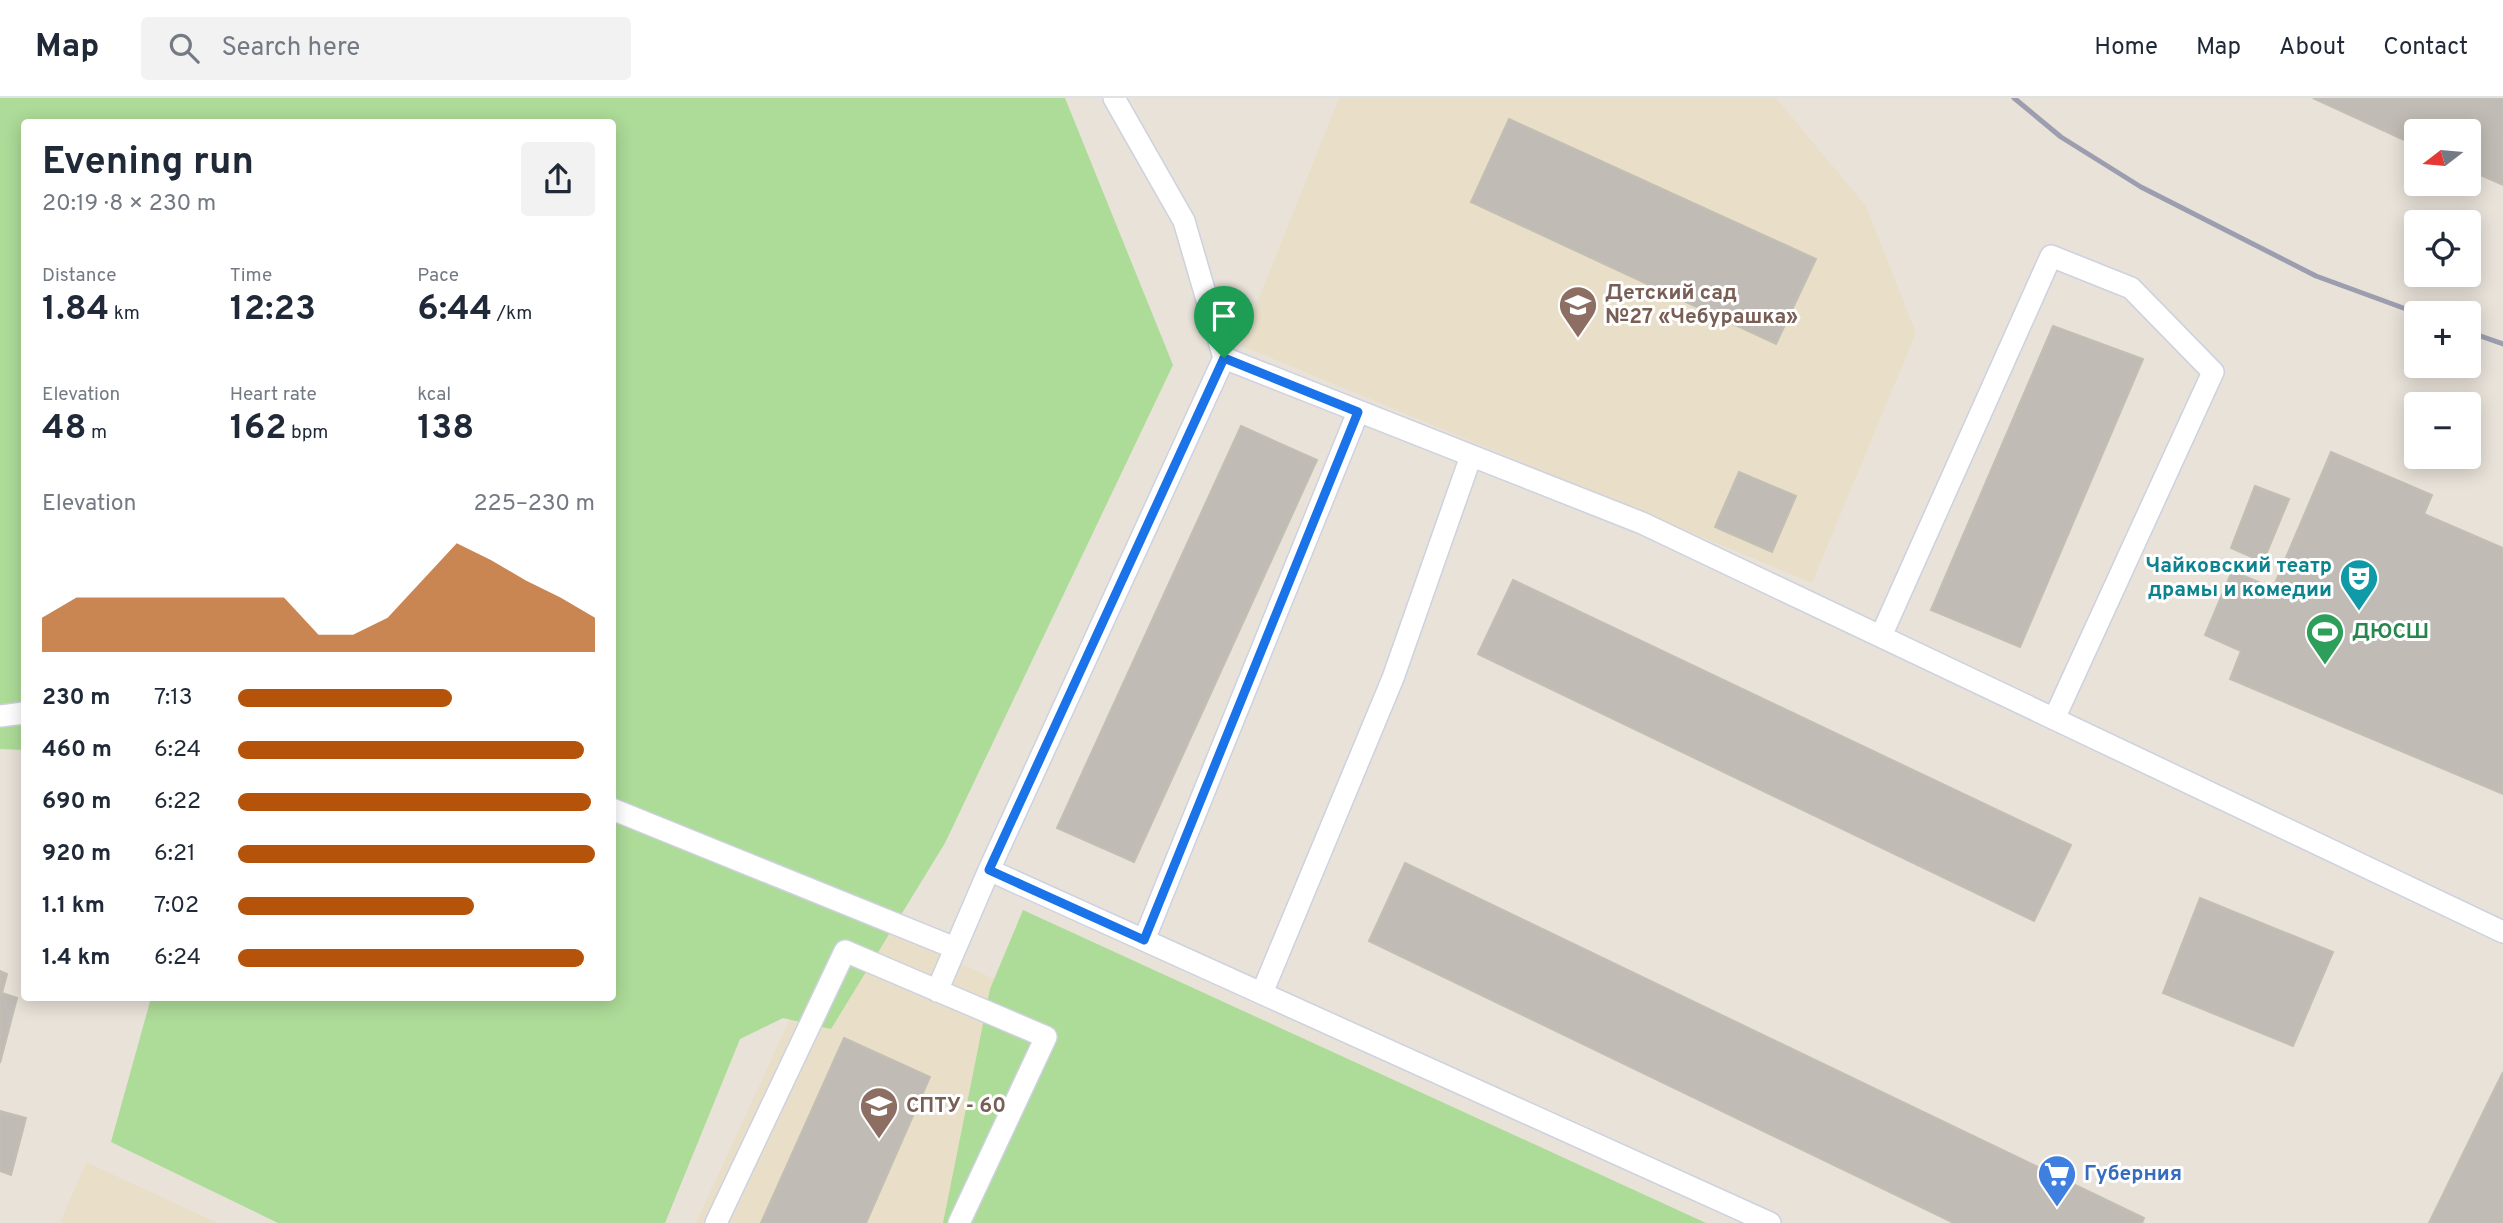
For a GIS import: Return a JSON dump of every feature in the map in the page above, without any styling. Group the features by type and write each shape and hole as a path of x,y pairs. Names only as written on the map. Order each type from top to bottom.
{"lane":[{"path":"937,991 989,870 1224,358 1184,221 1114,98"},
{"path":"1881,636 2051,256 2131,288 2213,372 2054,719"},
{"path":"1224,358 1642,523 2503,932"},
{"path":"1144,940 1358,412"},
{"path":"1262,993 1393,678 1471,456"},
{"path":"0,716 21,713"},
{"path":"616,811 955,948"},
{"path":"989,870 1770,1223"},
{"path":"716,1223 845,951 1046,1037 959,1223"}],"shaded area":[{"name":"Детский сад №27 «Чебурашка»","path":"1339,98 1776,98 1866,206 1916,333 1812,583 1240,345"},
{"name":"СПТУ - 60","path":"840,910 1075,1015 988,1223 696,1223"},
{"path":"86,1162 218,1223 60,1223"}],"green space":[{"path":"0,98 1065,98 1173,365 945,843 831,1029 783,1018 740,1039 665,1223 278,1223 111,1142 150,1001 616,1001 616,119 21,119 21,750 0,749"},
{"path":"1023,910 1706,1223 943,1223 990,989"}],"building":[{"path":"2313,98 2503,98 2503,185 2482,176 2482,119 2404,119 2404,140"},
{"path":"1509,119 1816,259 1776,344 1471,202"},
{"path":"2053,326 2143,359 2020,647 1931,610"},
{"path":"1241,426 1317,460 1134,862 1057,828"},
{"name":"Чайковский театр драмы и комедии","path":"2331,452 2432,495 2424,514 2503,548 2503,794 2230,679 2241,651 2205,635 2232,571 2273,588"},
{"path":"1739,472 1796,496 1772,552 1715,527"},
{"path":"2255,486 2289,499 2263,562 2231,548"},
{"path":"1513,580 2071,845 2034,921 1478,654"},
{"path":"1405,863 2144,1218 2142,1223 1954,1223 1369,941"},
{"path":"2200,898 2333,952 2293,1046 2163,993"},
{"path":"0,971 7,974 2,993 17,998 0,1063"},
{"path":"844,1038 930,1077 866,1223 761,1223"},
{"path":"2503,1072 2503,1223 2429,1223"},
{"path":"0,1111 26,1118 11,1175 0,1171"}],"railway":[{"path":"2014,98 2061,137 2141,187 2316,276 2404,308"},
{"path":"2481,336 2503,344"}],"place":[{"name":"Детский сад №27 «Чебурашка»","path":"1578,339"},
{"name":"Чайковский театр драмы и комедии","path":"2359,612"},
{"name":"ДЮСШ","path":"2325,666"},
{"name":"СПТУ - 60","path":"879,1140"},
{"name":"Губерния","path":"2057,1208"}],"route":[{"path":"1224,358 1358,412 1144,940 989,870 1224,358"}]}
